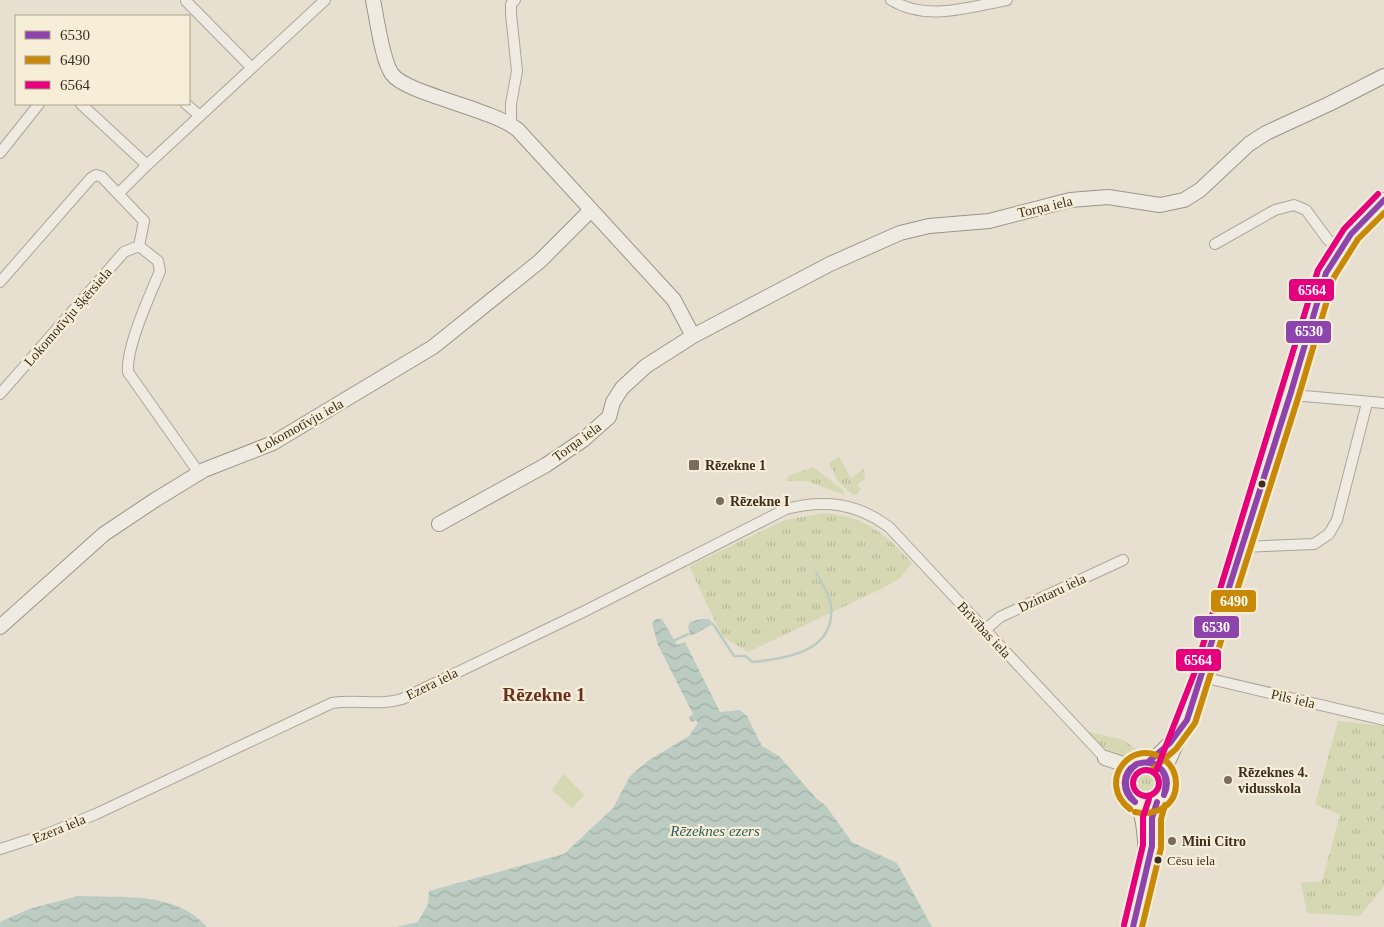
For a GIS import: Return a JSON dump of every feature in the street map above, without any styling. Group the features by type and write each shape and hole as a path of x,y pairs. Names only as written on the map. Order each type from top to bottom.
{"street":[{"path":"119,193 147,164 252,68 314,4 325,0"},
{"path":"373,0 389,68 396,79 511,124 674,300 693,336"},
{"path":"511,124 511,104 517,71 511,14 511,4 515,0"},
{"path":"891,0 920,12 947,11 1007,0"},
{"path":"186,1 252,68"},
{"name":"Torņa iela","path":"439,524 546,465 583,440 609,417 613,402 630,379 646,366 693,336 830,264 900,233 929,226 989,221 1070,200 1108,197 1160,205 1184,200 1200,190 1249,144 1266,133 1384,76"},
{"path":"0,153 38,105"},
{"path":"81,105 147,164"},
{"path":"187,105 200,116"},
{"path":"0,282 91,178 96,175 102,176 144,221 139,246 158,261 160,271 128,358 128,372 200,473"},
{"path":"1133,927 1152,846 1152,818 1157,802 1166,790 1165,773 1202,677 1241,547 1292,392 1319,290 1326,273 1340,249 1351,234 1384,200"},
{"path":"1215,244 1275,210 1294,205 1306,210 1328,240 1340,249"},
{"name":"Lokomotīvju iela","path":"0,627 104,534 200,473 273,443 433,347 540,261 591,210"},
{"name":"Lokomotīvju šķērsiela","path":"0,394 124,252 139,246"},
{"path":"1292,392 1367,403 1384,403"},
{"path":"1241,547 1314,544 1329,534 1337,520 1367,403"},
{"name":"Ezera iela","path":"0,849 47,834 96,814 332,703 345,701 383,703 402,699 585,611 786,509 824,503 857,509"},
{"name":"Brīvības iela","path":"857,509 889,527 984,631 1105,758"},
{"name":"Dzintaru iela","path":"984,631 1000,618 1123,560"},
{"name":"Pils iela","path":"1202,677 1384,720"},
{"path":"1147,861 1142,819 1136,802 1126,793 1124,780 1128,770 1157,757 1181,730"},
{"path":"1105,758 1124,764 1156,764 1165,773"},
{"path":"1105,758 1124,780"},
{"path":"1136,802 1150,805 1157,802"}],"green space":[{"path":"839,457 851,478 864,469 865,479 857,485 861,489 856,495 853,495 839,483 829,463"},
{"path":"813,467 844,491 844,495 807,481 787,481 788,476"},
{"path":"824,513 852,518 874,528 912,563 899,579 881,589 748,652 722,636 689,566 785,520"},
{"path":"1338,721 1384,726 1384,886 1360,916 1307,913 1301,883 1322,881 1340,815 1315,804"},
{"path":"1084,731 1124,740 1141,753 1134,755 1136,760 1130,762 1107,753"},
{"path":"1146,771 1155,774 1158,783 1155,792 1146,795 1137,792 1134,783 1137,774"},
{"path":"564,774 584,795 572,808 552,790"}],"water":[{"name":"Rēzeknes ezers","path":"656,619 662,619 677,645 685,642 720,712 740,710 747,716 762,746 779,756 816,798 826,806 852,842 897,863 932,927 396,927 418,922 428,904 429,891 564,854 613,808 630,776 649,760 689,736 698,723 696,720 691,722 689,717 693,714 658,645 652,623"},
{"path":"709,619 713,624 691,636 688,627 690,622"},
{"path":"78,896 130,897 164,902 180,907 194,915 207,927 0,927 0,922 29,909"}],"waterway":[{"path":"713,624 734,656 745,656 753,662 794,655 807,650 826,633 830,621 830,601 816,573"},
{"path":"675,640 689,634"}],"transit line":[{"name":"6564","path":"1156,771 1194,674 1318,270 1344,229 1378,194"},
{"name":"6530","path":"1148,762 1170,743 1187,720 1291,392 1326,273 1351,234 1384,200"},
{"name":"6490","path":"1153,769 1176,749 1195,723 1299,395 1334,277 1358,239 1384,213"},
{"name":"6490","path":"1130,809 1120,798 1116,786 1117,775 1122,765 1131,757 1142,753 1154,754 1166,761 1172,769 1176,784 1175,792 1172,799 1163,808 1149,813 1135,812"},
{"name":"6530","path":"1137,764 1151,763 1161,769 1167,781 1164,795"},
{"name":"6530","path":"1137,764 1152,763 1161,769 1165,780 1164,795"},
{"name":"6530","path":"1135,802 1127,793 1125,782 1128,772 1137,764"},
{"name":"6530","path":"1135,802 1128,792 1126,782 1132,768 1137,764"},
{"name":"6564","path":"1146,770 1155,774 1159,783 1155,792 1146,796 1137,792 1133,783 1137,774 1146,770"},
{"name":"6564","path":"1124,925 1143,845 1143,817 1149,799"},
{"name":"6530","path":"1133,927 1152,846 1152,818 1157,802"},
{"name":"6490","path":"1142,927 1161,848 1161,819 1165,805"}],"place":[{"name":"Rēzekne 1","path":"694,465"},
{"name":"Rēzekne I","path":"720,501"},
{"name":"Rēzeknes 4. vidusskola","path":"1228,780"},
{"name":"Mini Citro","path":"1172,841"},
{"name":"Cēsu iela","path":"1158,860"}],"district":[{"name":"Rēzekne 1","path":"544,694"}]}
